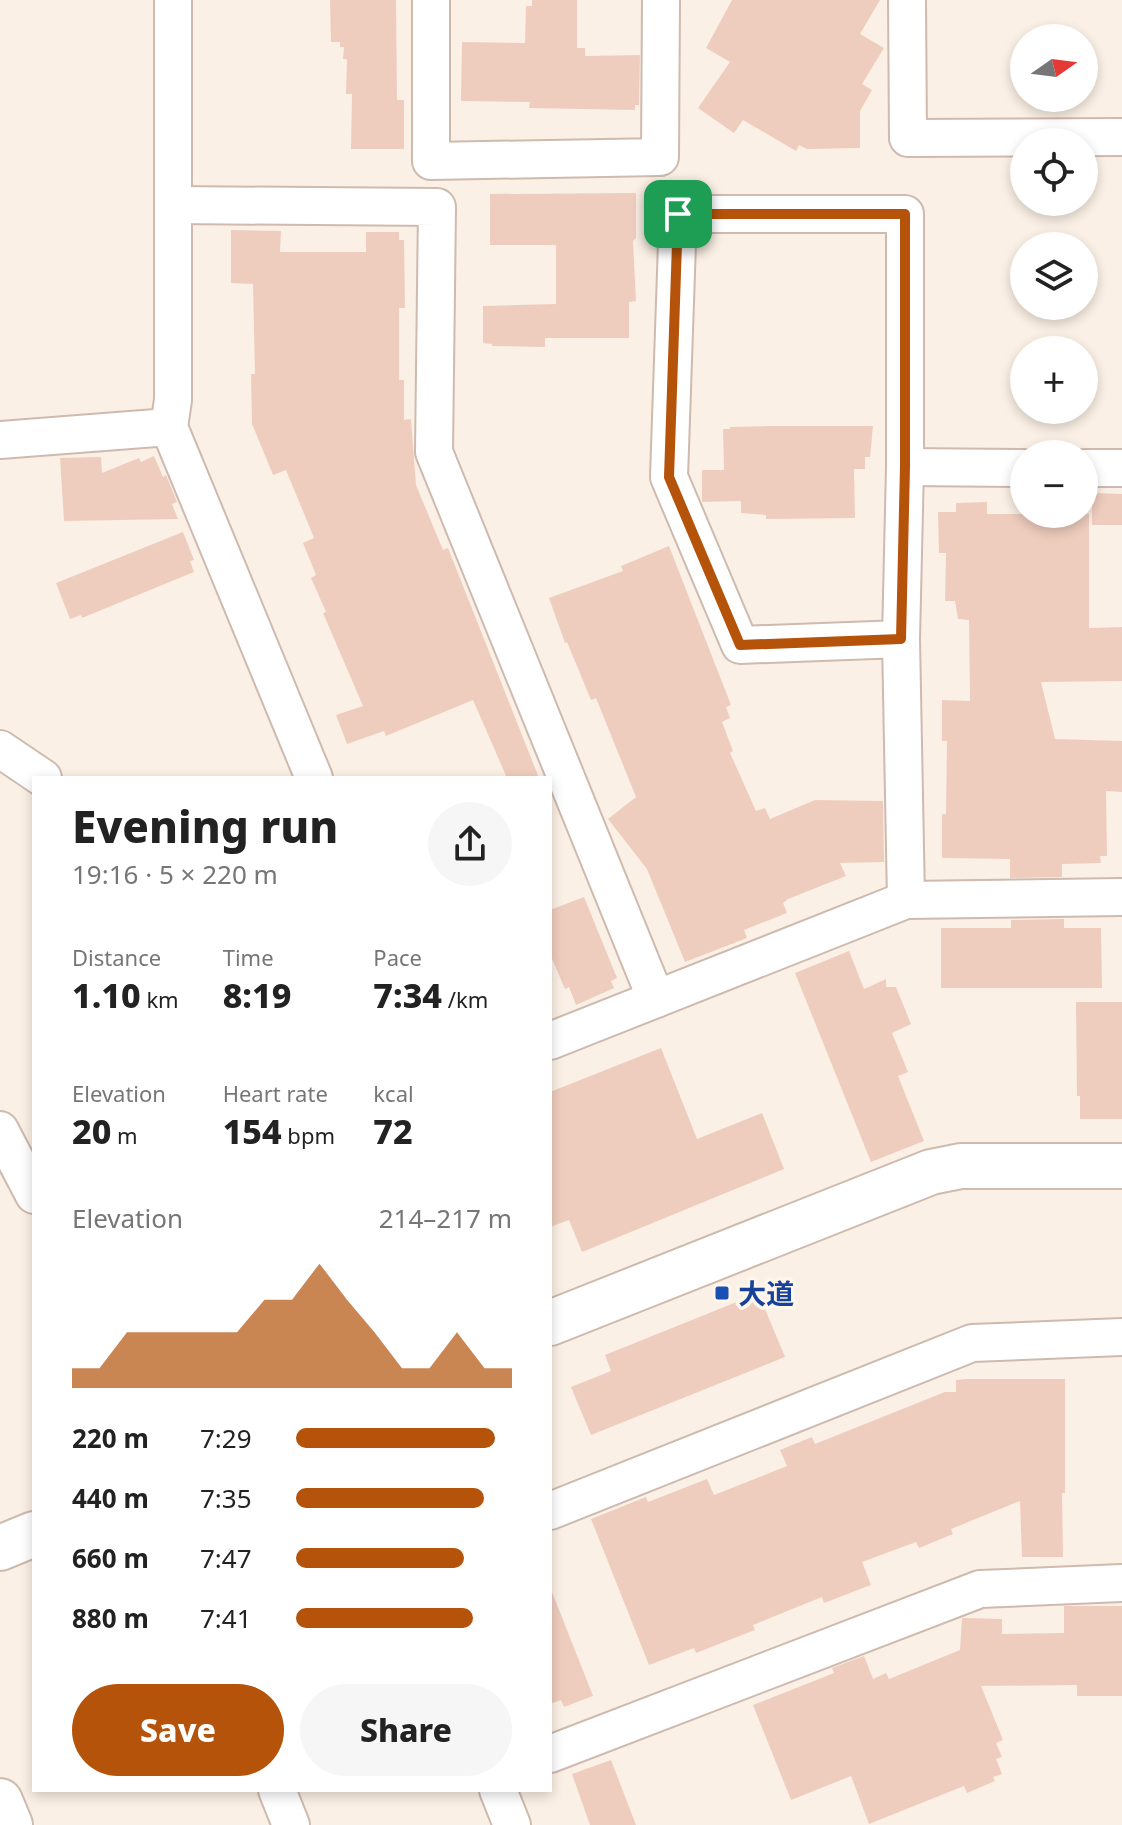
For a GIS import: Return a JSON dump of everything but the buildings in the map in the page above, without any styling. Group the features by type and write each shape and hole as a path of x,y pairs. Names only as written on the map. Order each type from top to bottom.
{"street":[{"path":"173,0 173,400 169,427 313,776"},
{"path":"431,0 431,161 660,157 661,0"},
{"path":"907,0 908,138 1122,137"},
{"path":"173,205 437,207 434,452 656,999"},
{"path":"901,639 740,645 669,477 678,214 905,214 901,639 906,900"},
{"path":"0,440 169,427"},
{"path":"905,467 1010,468"},
{"path":"1098,468 1122,468"},
{"path":"0,749 40,776"},
{"path":"552,1040 906,900 1122,897"},
{"path":"0,1130 32,1191"},
{"path":"552,1322 931,1172 961,1166 1122,1166"},
{"path":"552,1510 972,1343 1122,1337"},
{"path":"0,1548 32,1535"},
{"path":"552,1753 980,1589 1122,1583"},
{"path":"278,1792 291,1825"},
{"path":"499,1792 512,1825"},
{"path":"0,1801 10,1825"}],"place":[{"name":"大道","path":"722,1293"}],"route":[{"path":"678,214 905,214 901,639 740,645 669,477 678,214"}]}
